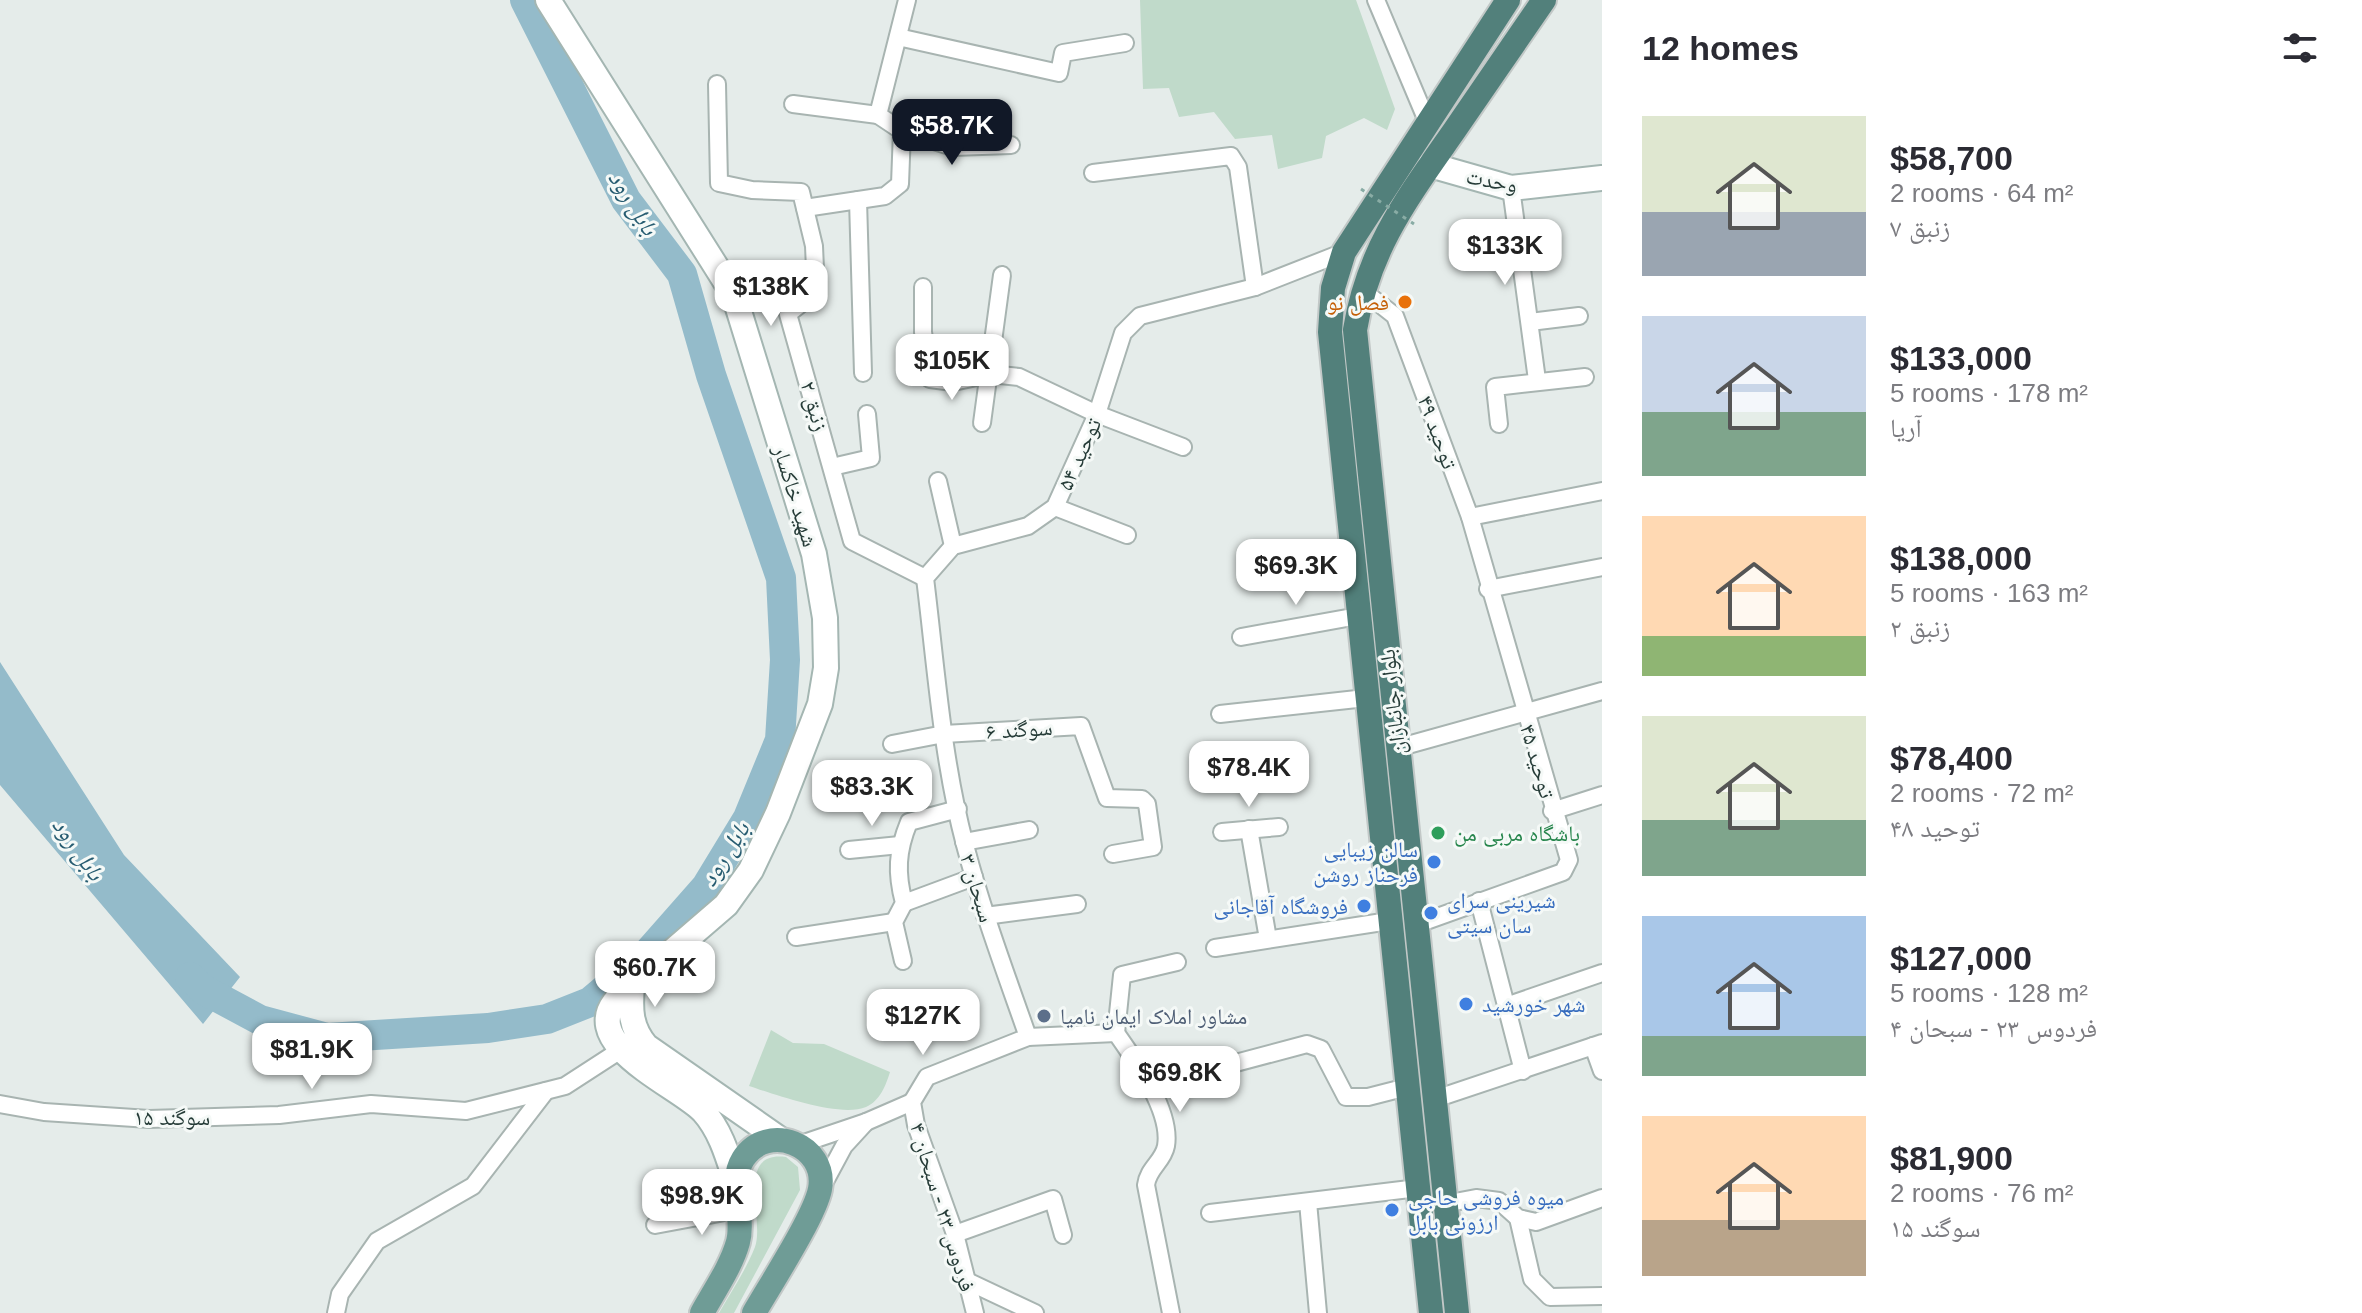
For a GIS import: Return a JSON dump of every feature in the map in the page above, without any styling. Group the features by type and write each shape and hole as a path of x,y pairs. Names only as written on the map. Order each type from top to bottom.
{"highway":[{"name":"بلوار جانبازان","path":"1431,1313 1330,332 1333,288 1344,252 1508,0"},
{"name":"بلوار جانبازان","path":"1457,1312 1432,1100 1355,330 1362,290 1379,245 1544,0"}],"main road":[{"name":"شهید خاکسار","path":"548,0 734,295 814,554 825,618 826,668 820,704 758,857 726,905 613,1004 609,1015 619,1051"},
{"name":"وحدت","path":"1430,165 1511,188 1602,178"},
{"path":"632,986 632,1020 637,1035 646,1046 790,1142 816,1163 821,1177 819,1192 754,1313"},
{"path":"619,1051 704,1112 718,1132 736,1182 741,1209 735,1252 702,1313"},
{"path":"736,1182 743,1158 754,1148 790,1142"}],"street":[{"path":"878,115 907,0"},
{"path":"1376,0 1427,121"},
{"path":"898,37 1059,73 1063,53 1125,43"},
{"path":"717,84 719,183 752,190 801,192 805,208 885,196 900,184 902,131"},
{"path":"793,104 878,115 902,131 953,147 1011,145"},
{"path":"1093,173 1219,155 1231,156 1238,167 1255,287"},
{"path":"1511,188 1537,380"},
{"path":"858,200 863,373"},
{"name":"زنبق ۲","path":"805,208 814,246 816,292 788,314 852,541 925,578"},
{"name":"توحید ۵۴","path":"953,546 1028,526 1055,507 1097,414 1123,333 1131,322 1140,316 1255,287 1344,252"},
{"path":"982,423 1002,275"},
{"path":"923,287 923,332 930,379 953,382 991,374 1019,377 1097,414 1183,447"},
{"name":"توحید ۴۹","path":"1362,290 1395,316 1470,517 1488,589"},
{"path":"1530,322 1579,316"},
{"path":"1499,424 1495,387 1585,377"},
{"path":"832,467 871,458 867,414"},
{"path":"892,744 944,734 925,578 953,546 938,481"},
{"path":"1470,517 1602,491"},
{"path":"1055,507 1127,535"},
{"path":"1488,589 1602,567"},
{"name":"توحید ۴۵","path":"1415,925 1563,872 1568,867 1488,589"},
{"path":"1241,637 1358,616"},
{"path":"1397,748 1602,691"},
{"path":"1220,714 1366,698"},
{"name":"سوگند ۶","path":"944,734 1081,726 1107,798 1142,799 1147,804 1153,847 1113,854"},
{"name":"سبحان ۳","path":"944,734 964,842 985,916 1028,1037"},
{"path":"1552,811 1602,795"},
{"path":"903,961 894,922 904,903 897,875 900,845 909,822 958,809"},
{"path":"1222,832 1279,827"},
{"path":"1249,829 1268,939"},
{"path":"964,842 1029,830"},
{"path":"849,850 900,845"},
{"path":"904,903 974,877"},
{"path":"1479,901 1523,1071"},
{"path":"985,916 1077,904"},
{"path":"1215,948 1389,921"},
{"path":"796,937 894,922"},
{"path":"1171,1313 1146,1185 1148,1172 1166,1147 1153,1085 1116,1033 1122,975 1177,962"},
{"path":"1506,1006 1602,973"},
{"name":"فردوس ۲۳ - سبحان ۴","path":"975,1313 955,1234 916,1125 912,1102 927,1077 1028,1037 1116,1033"},
{"path":"1153,1085 1307,1044 1321,1049 1346,1097 1368,1097 1407,1087"},
{"path":"1432,1100 1597,1044 1602,1071"},
{"name":"سوگند ۱۵","path":"0,1104 44,1112 149,1119 279,1115 371,1104 466,1111 565,1086 619,1051"},
{"path":"336,1313 340,1294 377,1241 473,1186 546,1091"},
{"path":"790,1142 866,1122 912,1102"},
{"path":"819,1192 844,1146 866,1122"},
{"path":"1210,1213 1418,1188"},
{"path":"1444,1204 1476,1198 1499,1201 1518,1218 1536,1222 1602,1198"},
{"path":"955,1234 1053,1199 1063,1235"},
{"path":"1308,1202 1318,1313"},
{"path":"655,1225 741,1209"},
{"path":"1518,1218 1532,1279 1550,1297 1602,1296"},
{"path":"967,1281 1035,1313"}],"path":[{"path":"1361,189 1414,224"}],"green space":[{"path":"1140,0 1356,0 1395,109 1387,130 1364,118 1326,136 1322,158 1278,169 1272,135 1235,139 1214,112 1179,117 1169,88 1143,89"},
{"path":"771,1030 793,1043 824,1044 890,1072 882,1092 866,1107 841,1110 808,1104 749,1086"},
{"path":"786,1157 798,1167 800,1190 734,1313 719,1313 755,1247 756,1175 761,1164 770,1158"}],"water":[{"path":"0,662 124,855 240,977 203,1024 0,785"}],"waterway":[{"name":"بابل رود","path":"190,977 204,990 260,1020 327,1038 488,1028 547,1019 590,1002 647,954 706,887 748,818 780,740 785,660 781,578 711,375 682,274 626,200 525,0"}],"place":[{"name":"فصل نو","path":"1405,302"},
{"name":"باشگاه مربی من","path":"1438,833"},
{"name":"سالن زیبایی فرحناز روشن","path":"1434,862"},
{"name":"فروشگاه آقاجانی","path":"1364,906"},
{"name":"شیرینی سرای سان سیتی","path":"1431,913"},
{"name":"شهر خورشید","path":"1466,1004"},
{"name":"مشاور املاک ایمان نامیا","path":"1044,1016"},
{"name":"میوه فروشی حاجی ارزونی بابل","path":"1392,1210"}]}
